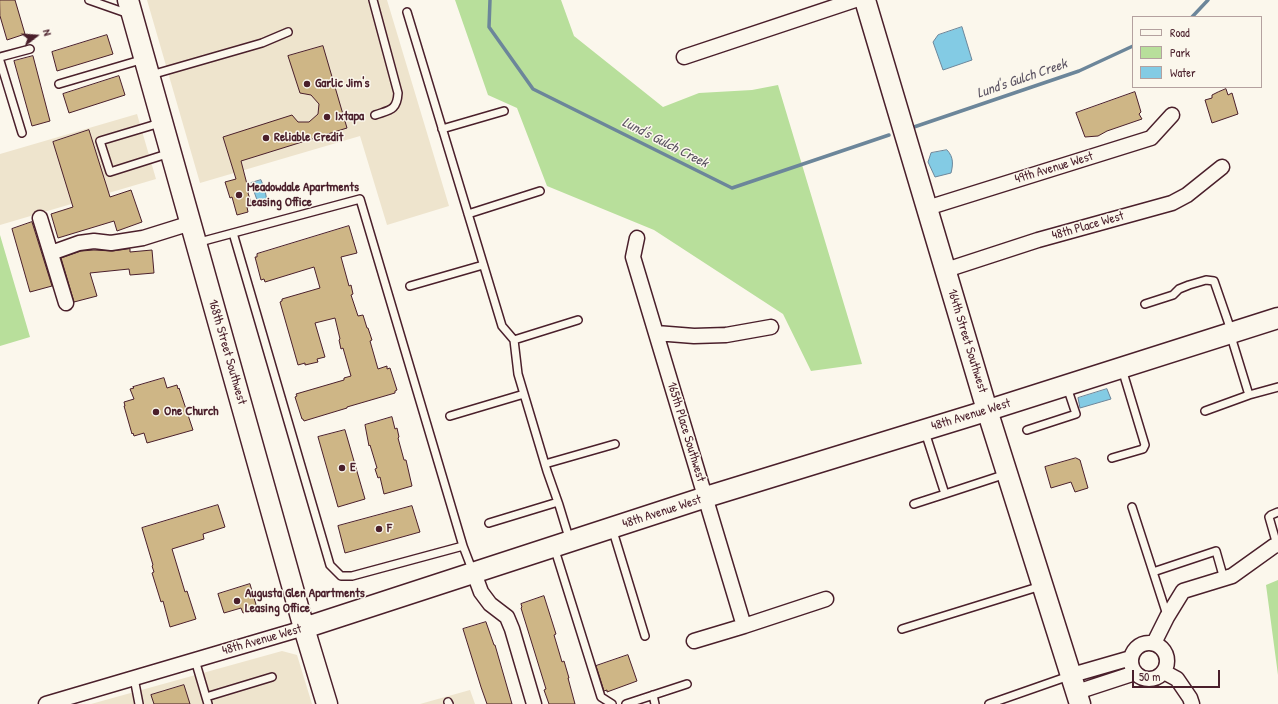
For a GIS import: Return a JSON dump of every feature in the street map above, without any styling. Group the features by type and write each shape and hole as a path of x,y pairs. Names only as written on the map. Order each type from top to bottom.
{"street":[{"path":"684,58 855,0"},
{"name":"164th Street Southwest","path":"865,0 987,410 1076,691"},
{"name":"168th Street Southwest","path":"130,8 304,628 327,704"},
{"name":"49th Avenue West","path":"927,208 1151,138 1172,115"},
{"name":"48th Place West","path":"946,270 1038,240 1172,203 1187,195 1222,167"},
{"path":"40,218 66,303"},
{"path":"51,253 79,243 94,241 111,243 143,238 191,222"},
{"name":"165th Place Southwest","path":"637,238 633,257 744,626"},
{"name":"48th Avenue West","path":"46,704 75,700 134,678 304,628 706,497 1278,318"},
{"path":"656,333 694,336 726,335 771,327"},
{"path":"1154,643 1167,617 1183,591 1232,576 1274,546 1278,545"},
{"path":"474,573 481,592 490,604 507,617 512,629 534,704"},
{"path":"694,641 826,599"},
{"path":"1154,643 1164,650 1168,661 1164,672 1160,676 1150,680 1140,677 1135,673 1132,669 1131,658 1133,652 1142,644 1154,643"},
{"path":"1076,691 1131,658"},
{"path":"1164,672 1177,680 1190,698 1192,704"},
{"path":"1076,691 1135,673"}],"lane":[{"path":"89,0 130,8"},
{"path":"372,0 398,93 396,105 392,110 374,115"},
{"path":"407,12 502,326 514,340 518,374 558,502 562,544 601,697 612,704"},
{"path":"59,84 147,68 262,43 288,32"},
{"path":"0,57 30,50"},
{"path":"0,61 22,133"},
{"path":"442,129 504,111"},
{"path":"162,122 100,141 110,172 171,153"},
{"path":"468,214 540,191"},
{"path":"196,243 360,199 463,546 474,573"},
{"path":"233,233 330,565 341,576 352,576 463,546"},
{"path":"410,286 483,265"},
{"path":"1144,304 1173,295 1179,289 1206,280 1214,281 1232,333 1233,343 1249,395"},
{"path":"514,340 578,320"},
{"path":"1112,458 1143,449 1144,445 1121,367"},
{"path":"1027,430 1076,414 1067,385"},
{"path":"1205,411 1278,386"},
{"path":"450,416 524,394"},
{"path":"924,430 945,494"},
{"path":"545,464 615,444"},
{"path":"914,504 1008,474"},
{"path":"489,523 558,502"},
{"path":"1132,507 1167,617"},
{"path":"1278,512 1269,517 1278,545"},
{"path":"612,528 645,636"},
{"path":"1153,572 1216,551 1224,578"},
{"path":"902,629 1043,586"},
{"path":"195,660 207,700 272,677"},
{"path":"134,678 139,704"},
{"path":"626,704 687,684"},
{"path":"989,704 1076,691"},
{"path":"653,695 655,704"}],"shaded area":[{"path":"147,0 387,0 449,206 387,225 360,136 200,183"},
{"path":"137,114 156,179 0,225 0,154"},
{"path":"282,651 297,655 312,704 91,704"},
{"path":"470,690 475,704 420,704"}],"green space":[{"path":"455,0 561,0 574,36 663,107 699,93 752,90 778,85 862,364 811,371 783,314 654,230 547,186 517,108 488,95"},
{"path":"0,235 30,337 0,346"},
{"path":"1278,580 1278,675 1266,585"}],"water":[{"path":"962,27 972,60 943,70 933,42 938,35"},
{"path":"947,150 951,155 951,173 935,177 928,162 931,153"},
{"path":"261,180 267,201 257,205 257,200 251,183"},
{"path":"1107,389 1111,399 1080,408 1078,398"}],"building":[{"path":"0,0 15,0 25,34 7,40 0,16"},
{"path":"107,35 113,54 57,71 52,52"},
{"path":"323,46 347,128 241,161 252,206 247,207 248,212 237,215 232,197 230,198 225,182 236,179 223,137 292,115 298,122 309,122 318,114 319,104 311,95 300,93 288,56"},
{"path":"33,56 50,121 32,126 14,61"},
{"path":"119,76 125,95 69,113 63,94"},
{"path":"1226,89 1228,95 1232,93 1238,114 1212,123 1205,100 1212,98 1212,95"},
{"path":"1135,92 1141,112 1139,114 1142,119 1107,131 1098,136 1085,137 1076,113"},
{"path":"89,130 110,197 131,190 142,222 117,231 114,221 58,238 51,214 73,207 53,142"},
{"path":"32,222 52,286 30,292 12,229"},
{"path":"349,226 357,253 341,257 349,286 351,285 353,294 351,295 358,316 363,315 368,328 378,369 387,366 387,369 390,368 397,390 395,393 304,421 295,397 297,396 296,394 344,380 344,378 351,376 343,348 341,349 335,318 315,323 325,357 317,359 318,362 298,365 280,302 282,299 320,288 314,267 265,282 264,279 261,280 255,257 257,257 257,254"},
{"path":"130,249 130,252 152,250 154,273 130,275 129,269 90,273 97,296 74,302 61,258 81,251 112,251"},
{"name":"One Church","path":"164,378 167,388 177,385 178,389 179,388 193,430 147,443 144,433 134,436 133,433 132,434 124,402 134,399 130,389 134,388 133,387"},
{"path":"392,417 395,429 397,428 398,438 404,460 406,460 412,486 384,494 380,477 378,478 375,469 377,468 370,445 369,446 365,425"},
{"name":"E","path":"345,430 365,499 338,507 318,437"},
{"path":"1076,458 1080,460 1088,488 1075,492 1071,482 1051,488 1045,467"},
{"path":"218,505 225,527 203,534 204,539 172,549 185,592 187,591 196,619 170,627 163,601 161,602 152,573 154,572 153,565 142,528"},
{"name":"F","path":"412,506 420,532 345,553 338,526"},
{"name":"Augusta Glen Apartments Leasing Office","path":"250,584 257,608 243,613 241,608 224,613 218,594"},
{"path":"544,596 556,634 554,635 562,662 564,661 569,678 575,704 549,704 544,690 546,689 521,604"},
{"path":"486,622 495,645 512,704 487,704 481,687 463,629"},
{"path":"628,655 637,681 607,692 607,690 604,691 596,666"},
{"path":"184,685 190,704 154,704 151,695"}],"waterway":[{"name":"Lund's Gulch Creek","path":"490,0 489,27 533,89 732,188 889,135"},
{"name":"Lund's Gulch Creek","path":"1193,16 1208,0"},
{"name":"Lund's Gulch Creek","path":"914,127 1079,71 1132,46"}],"place":[{"name":"Garlic Jim's","path":"307,84"},
{"name":"Ixtapa","path":"327,117"},
{"name":"Reliable Credit","path":"266,138"},
{"name":"Meadowdale Apartments Leasing Office","path":"239,195"},
{"name":"One Church","path":"156,412"},
{"name":"E","path":"342,468"},
{"name":"F","path":"379,529"},
{"name":"Augusta Glen Apartments Leasing Office","path":"237,601"}]}
